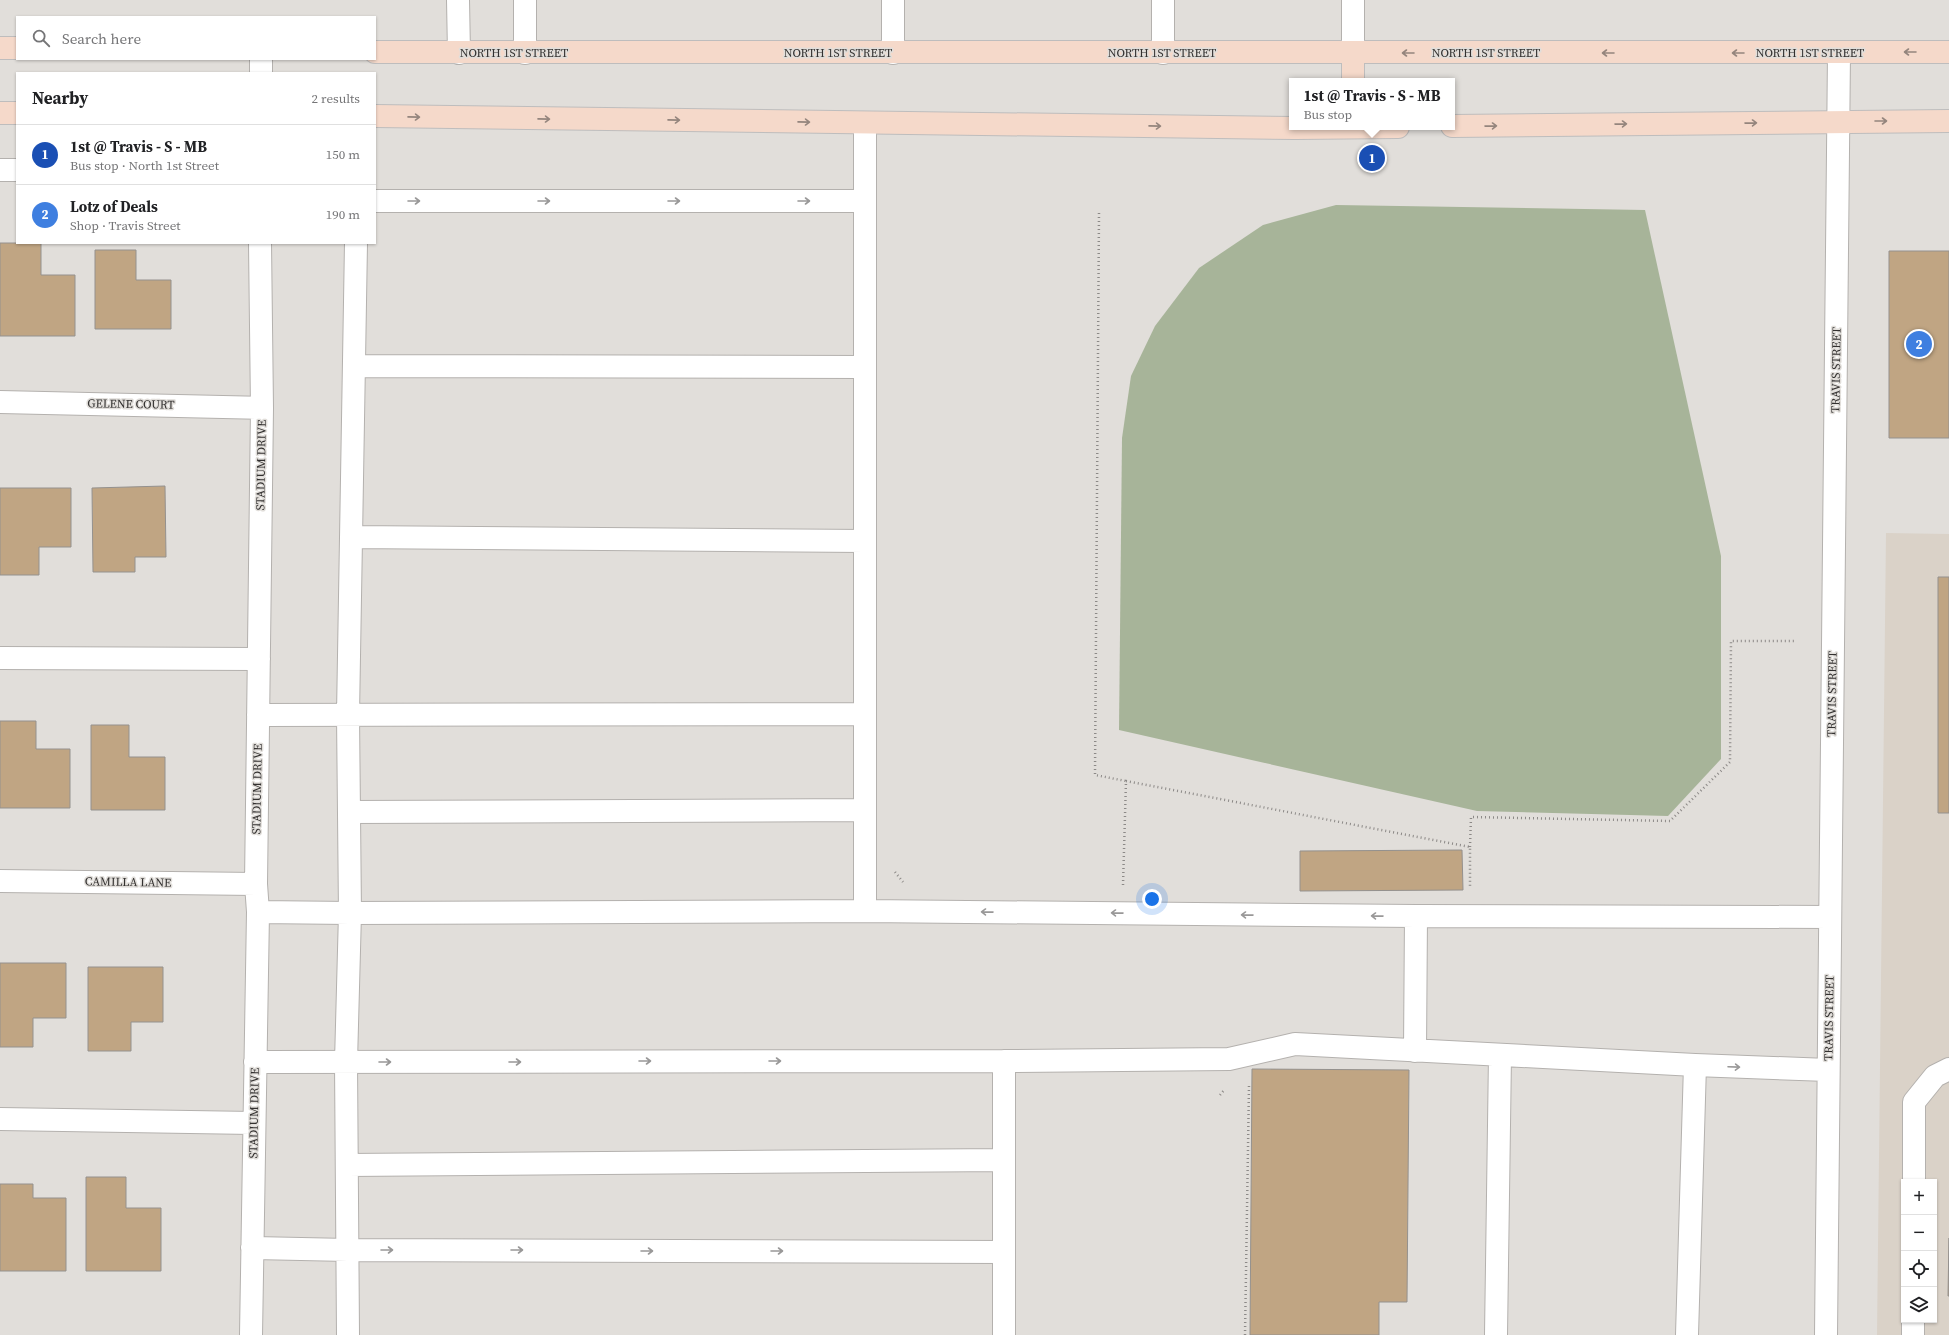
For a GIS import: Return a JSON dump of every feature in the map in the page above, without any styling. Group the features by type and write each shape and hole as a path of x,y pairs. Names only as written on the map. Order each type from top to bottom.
{"main road":[{"path":"0,48 16,48"},
{"name":"NORTH 1ST STREET","path":"376,52 1949,52"},
{"path":"1353,53 1353,78"},
{"path":"0,113 16,113"},
{"path":"376,116 865,123 1289,126"},
{"path":"1455,126 1949,121"}],"street":[{"path":"458,0 459,53"},
{"path":"525,0 525,53"},
{"path":"893,0 893,53"},
{"path":"1163,0 1163,53"},
{"path":"1353,0 1353,53"},
{"name":"TRAVIS STREET","path":"1826,1335 1839,53"},
{"path":"261,60 261,72"},
{"path":"865,123 865,911"},
{"path":"0,170 16,170"},
{"path":"376,201 865,201"},
{"name":"STADIUM DRIVE","path":"251,1335 253,1123 258,912 256,884 262,408 260,244"},
{"path":"348,1335 346,1062 350,913 348,715 356,244"},
{"path":"354,366 865,367"},
{"name":"GELENE COURT","path":"0,402 262,408"},
{"path":"351,537 865,541"},
{"path":"0,658 259,659"},
{"path":"258,715 865,714"},
{"path":"349,812 865,810"},
{"name":"CAMILLA LANE","path":"0,881 256,884"},
{"path":"258,912 865,911 1416,916 1830,917"},
{"path":"1415,1051 1416,916"},
{"path":"255,1062 1004,1061 1229,1059 1295,1044 1695,1066 1828,1070"},
{"path":"1496,1335 1500,1055"},
{"path":"1004,1061 1004,1335"},
{"path":"1688,1335 1695,1066"},
{"path":"1914,1179 1914,1102 1936,1076 1949,1069"},
{"path":"0,1119 253,1123"},
{"path":"347,1165 1004,1160"},
{"path":"252,1248 348,1250 1004,1252"},
{"path":"1913,1323 1913,1335"}],"path":[{"path":"1099,213 1095,775 1470,847"},
{"path":"1478,890 1470,890 1471,817 1670,822 1730,762 1732,641 1795,641"},
{"path":"1123,887 1126,781"},
{"path":"894,867 895,873 906,885"},
{"path":"1245,1335 1249,1078"}],"shaded area":[{"path":"1886,533 1949,534 1949,1335 1877,1335"}],"green space":[{"path":"1336,205 1645,210 1721,556 1721,759 1668,816 1477,811 1119,730 1122,438 1131,376 1155,326 1199,268 1263,225"}],"building":[{"path":"0,243 41,244 41,275 75,275 75,336 0,336"},
{"path":"95,250 136,250 136,280 171,280 171,329 95,329"},
{"path":"1889,251 1949,251 1949,438 1889,438"},
{"path":"165,486 166,557 135,557 135,572 93,572 92,488"},
{"path":"0,488 71,488 71,547 39,547 39,575 0,575"},
{"path":"1938,577 1949,577 1949,813 1938,813"},
{"path":"0,721 36,721 36,749 70,749 70,808 0,808"},
{"path":"91,725 129,725 129,757 165,757 165,810 91,810"},
{"path":"1462,850 1463,890 1300,891 1300,851"},
{"path":"0,963 66,963 66,1018 33,1018 33,1047 0,1047"},
{"path":"88,967 163,967 163,1022 131,1022 131,1051 88,1051"},
{"path":"1252,1069 1409,1070 1407,1302 1379,1302 1379,1335 1250,1335"},
{"path":"86,1177 126,1177 126,1208 161,1208 161,1271 86,1271"},
{"path":"0,1184 33,1184 33,1198 66,1198 66,1271 0,1271"},
{"path":"1949,1238 1949,1296 1948,1296"}],"place":[{"name":"1st @ Travis - S - MB","path":"1372,158"},
{"name":"Lotz of Deals","path":"1919,344"}]}
